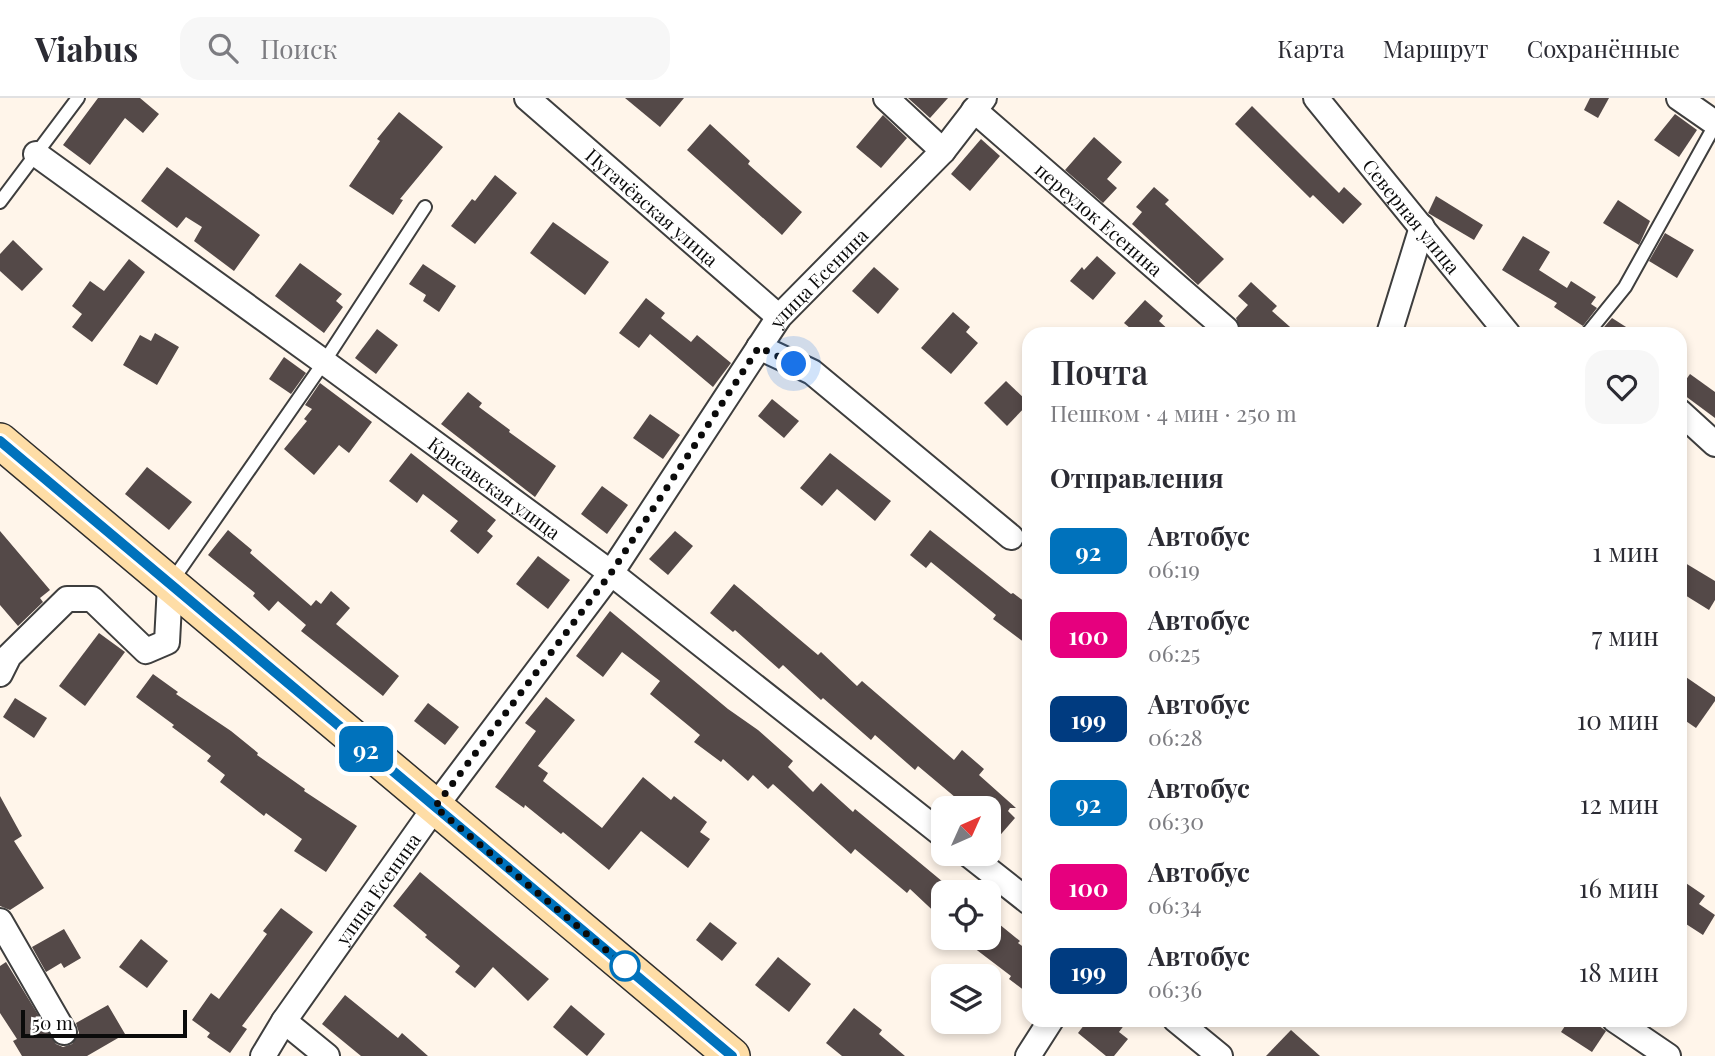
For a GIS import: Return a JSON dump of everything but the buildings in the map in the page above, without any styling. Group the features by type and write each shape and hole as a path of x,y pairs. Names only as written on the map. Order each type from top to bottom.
{"main road":[{"path":"0,441 732,1056"}],"street":[{"name":"Пугачёвская улица","path":"527,98 779,317"},
{"path":"886,98 943,151"},
{"name":"Северная улица","path":"1316,98 1502,327"},
{"path":"1679,98 1715,124"},
{"name":"улица Есенина","path":"263,1056 284,1021 435,807 611,573 779,317 943,151 979,104"},
{"name":"переулок Есенина","path":"979,104 1224,327"},
{"name":"Красавская улица","path":"36,154 611,573 931,826"},
{"path":"1391,327 1422,227"},
{"path":"759,347 812,372 1011,537"},
{"path":"1687,418 1715,444"},
{"path":"3,663 66,598 92,598 146,651 167,642 170,584"},
{"path":"983,866 1022,896"},
{"path":"0,921 64,1032"},
{"path":"284,1021 327,1056"},
{"path":"1028,1056 1047,1027"},
{"path":"1185,1027 1220,1056"},
{"path":"1625,1027 1668,1056"}],"lane":[{"path":"0,202 78,98"},
{"path":"1593,327 1625,287 1715,124"},
{"path":"170,584 324,362 425,207"}],"bus line":[{"name":"92","path":"0,441 732,1056"}],"route":[{"path":"625,966 435,807 611,573 759,347 794,364"}]}
